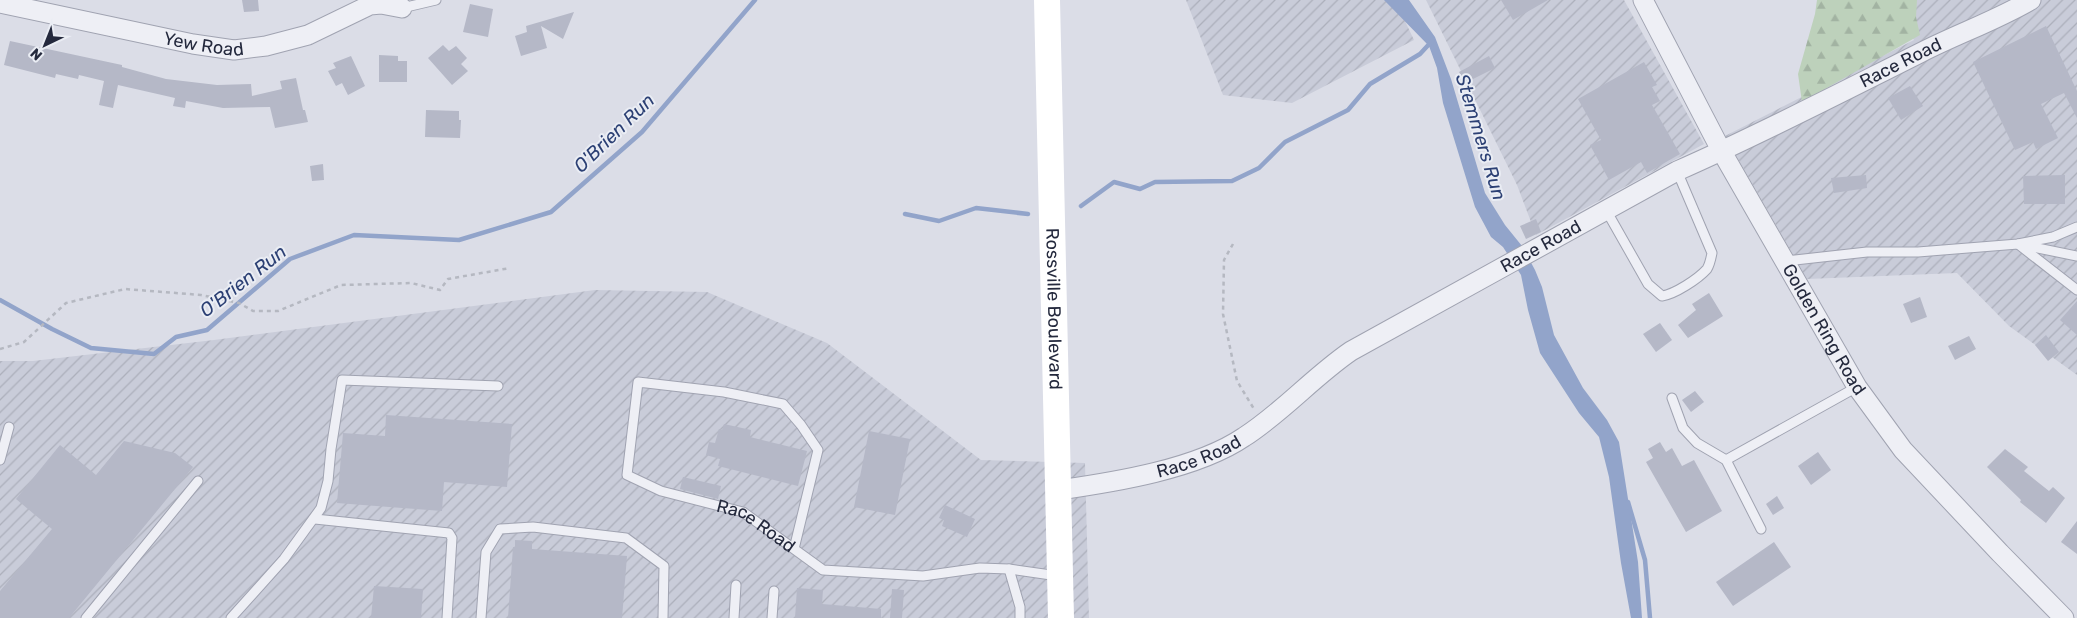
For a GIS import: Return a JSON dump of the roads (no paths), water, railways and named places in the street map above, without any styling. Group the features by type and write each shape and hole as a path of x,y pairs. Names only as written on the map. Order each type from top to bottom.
{"main road":[{"name":"Rossville Boulevard","path":"1047,0 1061,618"}],"street":[{"name":"Golden Ring Road","path":"1643,0 1722,152 1786,260 1856,386 1904,450 1993,546 2064,618"},
{"name":"Race Road","path":"1058,490 1132,478 1181,465 1218,452 1245,437 1328,367 1351,351 1676,171 1722,152 1945,40 2004,15 2030,0"},
{"name":"Yew Road","path":"0,3 193,44 234,50 266,46 308,35 370,5 381,4 402,8"}],"lane":[{"path":"402,8 436,0"},
{"path":"1606,210 1648,284 1662,296 1672,295 1708,267 1712,253 1676,171"},
{"path":"1786,260 1867,252 1918,252 2018,244 2053,237 2077,227"},
{"path":"2018,244 2077,256"},
{"path":"2018,244 2077,290"},
{"path":"231,618 284,559 314,519 325,500 342,380 498,386"},
{"name":"Race Road","path":"794,549 818,450 801,425 783,404 724,392 638,382 627,475 661,491 743,512 794,549 823,570 923,576 980,568 1009,568 1060,577"},
{"path":"1726,460 1856,386"},
{"path":"1672,398 1683,428 1697,444 1726,460 1761,529"},
{"path":"0,460 9,427"},
{"path":"86,618 198,481"},
{"path":"314,519 449,533 452,538 447,618"},
{"path":"481,618 486,552 500,529 533,527 626,538 664,566 663,618"},
{"path":"1009,568 1020,607 1020,618"},
{"path":"734,618 736,585"},
{"path":"772,618 774,591"}],"water":[{"path":"1384,0 1409,0 1435,37 1451,79 1485,193 1505,225 1522,246 1535,270 1542,287 1554,335 1583,388 1607,420 1619,442 1638,562 1642,618 1631,618 1609,477 1599,437 1579,413 1540,353 1521,275 1503,247 1491,237 1475,207 1443,103 1437,68 1429,46"}],"waterway":[{"name":"O'Brien Run","path":"0,300 91,348 154,354 176,337 207,330 290,259 354,235 459,240 551,212 642,132 755,0"},
{"path":"1081,206 1114,182 1140,189 1155,182 1232,181 1259,168 1285,142 1348,110 1370,84 1420,54 1432,41"},
{"path":"905,214 939,221 976,208 1028,214"},
{"name":"Stemmers Run","path":"1628,502 1645,560 1650,618"}]}
